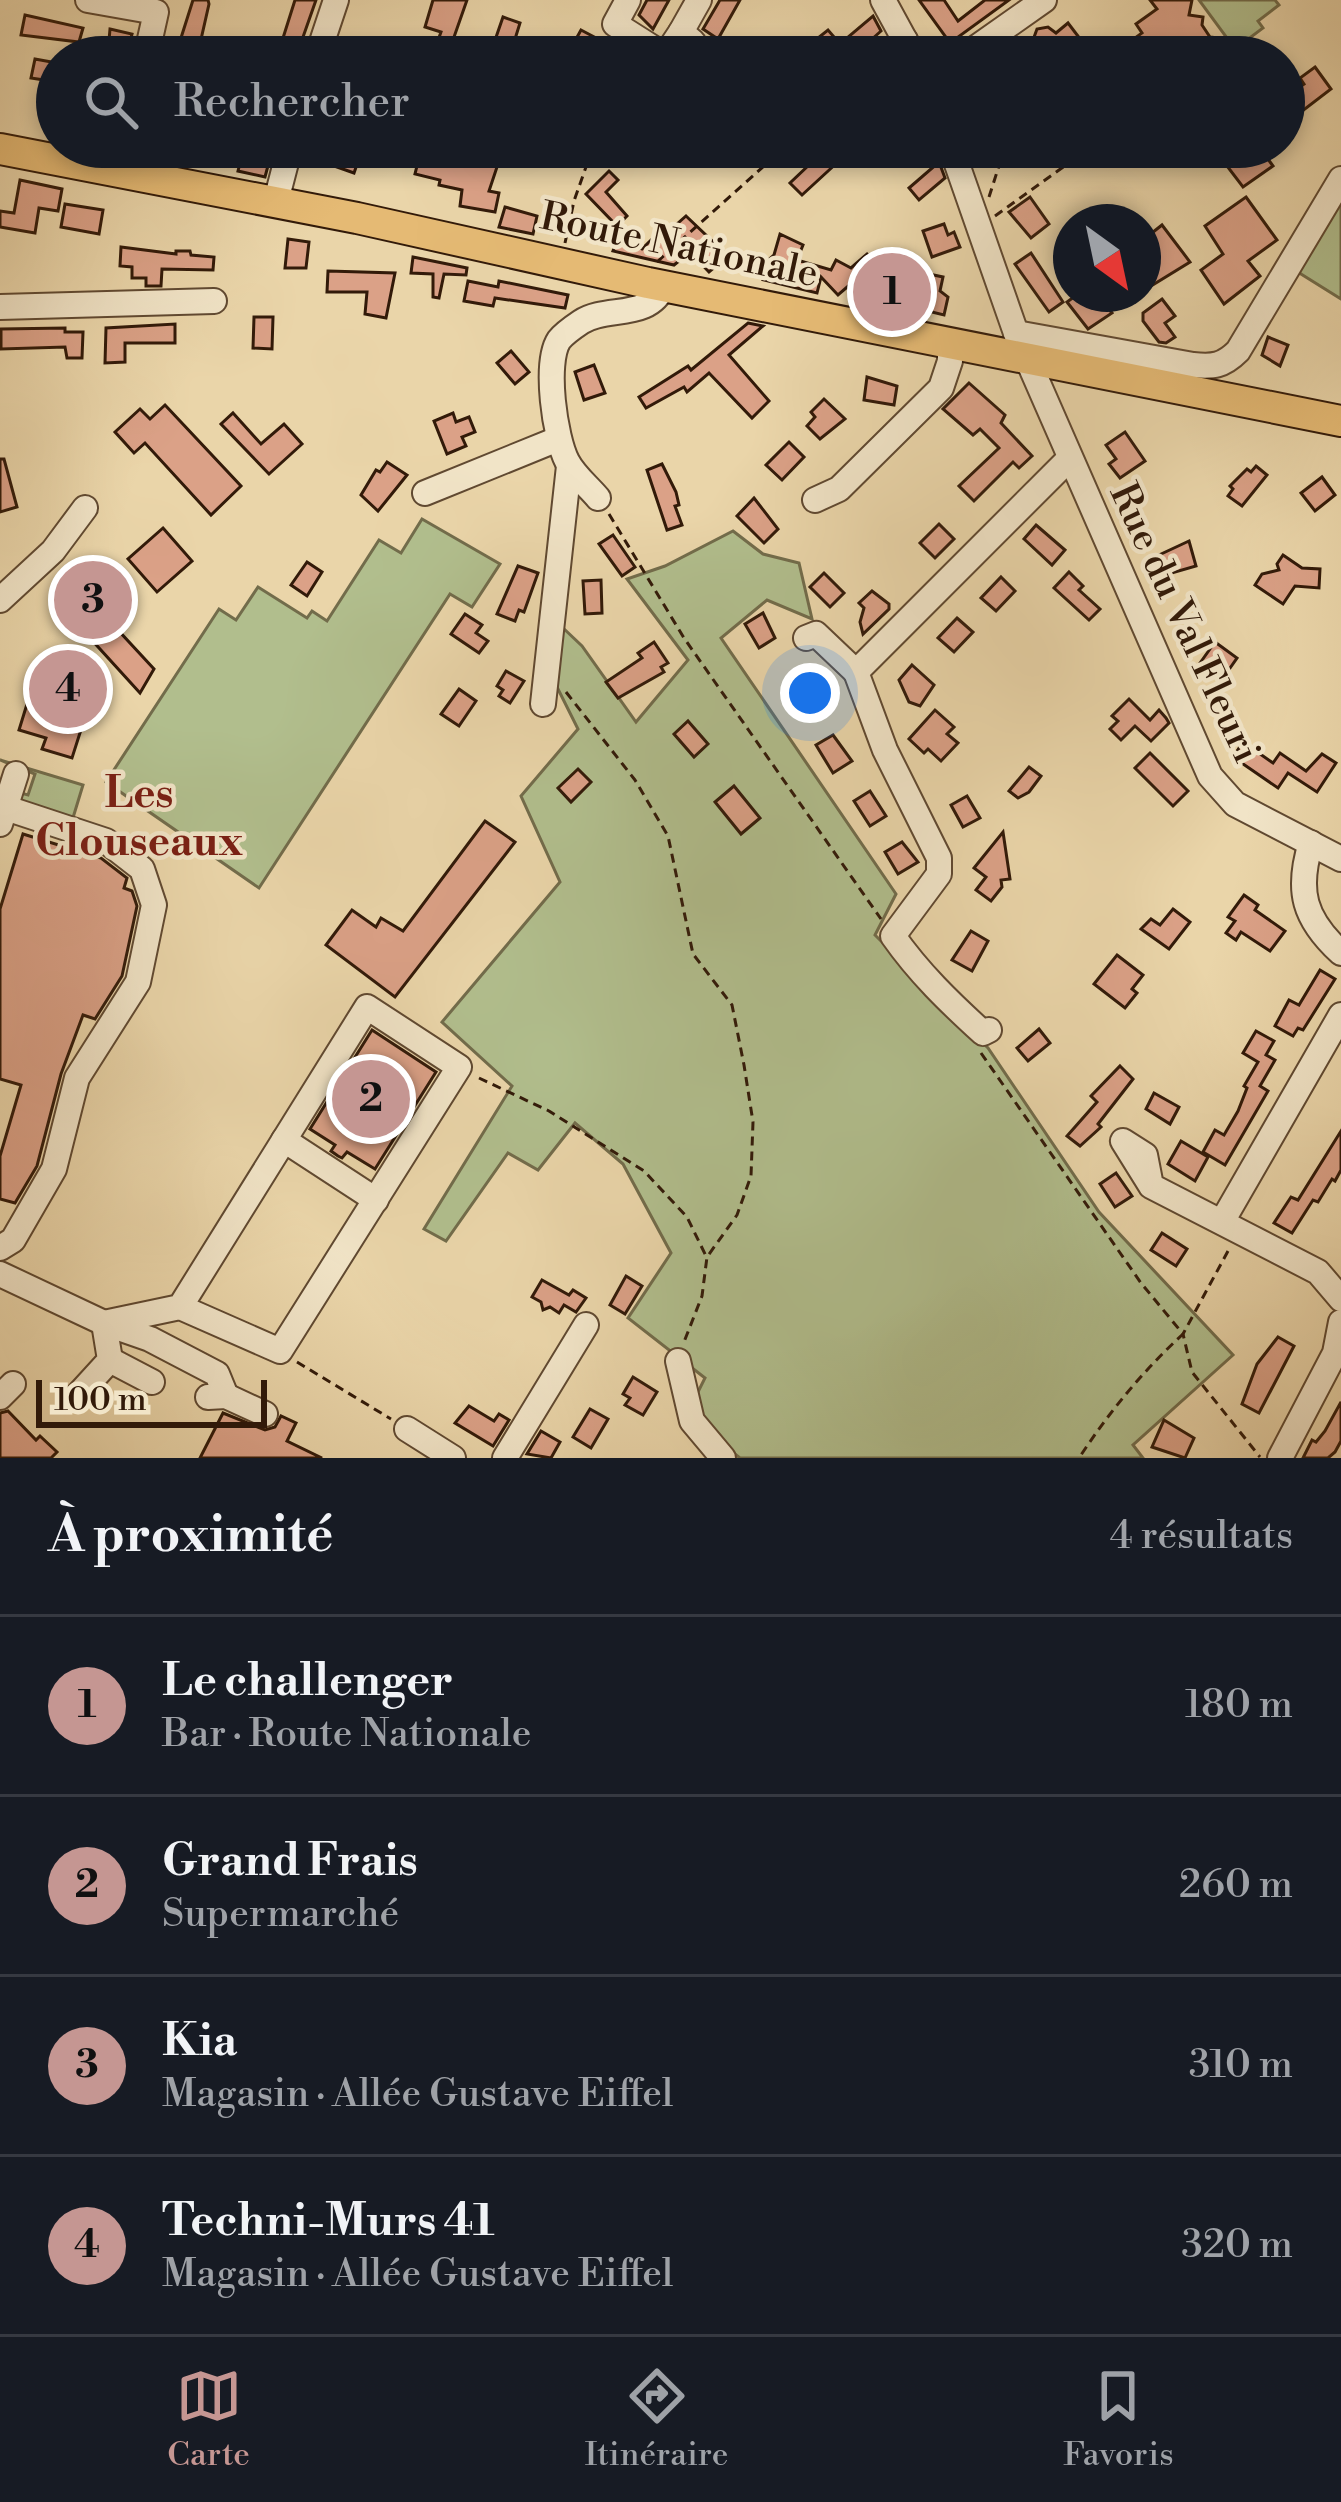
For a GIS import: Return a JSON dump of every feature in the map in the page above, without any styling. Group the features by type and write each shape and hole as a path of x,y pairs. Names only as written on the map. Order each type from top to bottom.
{"main road":[{"name":"Route Nationale","path":"0,149 36,152"},
{"name":"Route Nationale","path":"152,168 277,201 631,279 950,344 1022,346 1341,421"}],"street":[{"path":"88,0 156,12 151,36"},
{"path":"324,36 336,0"},
{"path":"628,0 614,24 633,36"},
{"path":"686,36 699,0"},
{"path":"883,0 896,36"},
{"path":"993,36 1044,0"},
{"path":"277,201 285,168"},
{"name":"Rue du Val Fleuri","path":"958,168 1022,346 1210,776 1222,793 1341,859"},
{"path":"1022,346 1214,367 1226,362 1238,351 1341,179"},
{"path":"598,498 569,466 558,439 552,370 558,341 584,319 642,308 659,296 664,285"},
{"path":"0,307 214,301"},
{"path":"815,500 839,489 940,388 950,362 950,344"},
{"path":"425,493 558,439"},
{"path":"856,672 1069,459"},
{"path":"544,704 569,466"},
{"path":"0,600 52,551 85,508"},
{"path":"806,638 816,634 856,672 885,750 939,858 939,874 892,936 916,970 983,1033 988,1030"},
{"path":"0,1248 13,1240 54,1169 77,1078 138,982 154,905 142,869 106,842 2,812 16,774"},
{"path":"1311,843 1301,874 1305,901 1317,930 1341,953"},
{"path":"104,1323 180,1307 280,1352 459,1067 367,1007 180,1307"},
{"path":"1231,1225 1341,1015"},
{"path":"284,1140 376,1200"},
{"path":"1151,1186 1318,1272 1341,1298"},
{"path":"0,1274 104,1323 150,1339 217,1374 217,1397 265,1414"},
{"path":"1280,1458 1335,1353 1341,1322"},
{"path":"104,1323 110,1360"},
{"path":"505,1458 586,1325"},
{"path":"110,1360 152,1382"},
{"path":"78,1395 110,1360"},
{"path":"678,1360 692,1420 723,1458"},
{"path":"407,1429 444,1452 449,1422"}],"path":[{"path":"562,255 585,168"},
{"path":"631,279 645,273 762,168"},
{"path":"979,227 998,168"},
{"path":"979,227 1062,168"},
{"path":"598,498 684,638 892,936"},
{"path":"547,671 635,780 668,836 693,953 733,1005 753,1122 751,1176 737,1215 707,1257 702,1295 678,1360"},
{"path":"962,1014 983,1056 1183,1334 1192,1372 1262,1458"},
{"path":"472,1076 549,1111 644,1171 687,1217 707,1257"},
{"path":"1079,1458 1153,1362 1183,1334 1231,1225"},
{"path":"280,1352 407,1429"}],"green space":[{"path":"1199,0 1275,0 1279,5 1258,21 1263,28 1252,36 1225,36"},
{"path":"1341,192 1341,299 1293,269"},
{"path":"422,519 500,564 472,607 450,594 259,888 106,782 219,609 236,620 258,587 307,618 312,611 327,621 379,540 401,553"},
{"path":"733,531 763,554 799,563 812,619 767,600 721,638 896,894 875,935 988,1048 1099,1212 1233,1355 1133,1445 1143,1458 740,1458 686,1416 705,1378 628,1318 671,1253 623,1164 575,1123 538,1170 508,1153 446,1241 424,1229 512,1086 442,1022 560,882 521,796 578,729 542,657 561,626 582,646 636,722 688,660 627,579 665,566"},
{"path":"0,760 83,785 72,821 22,805 17,792 28,795 35,774"}],"building":[{"path":"193,0 208,0 202,36 182,36"},
{"path":"295,0 316,0 303,36 284,36"},
{"path":"433,0 467,0 454,36 440,36 441,32 425,27"},
{"path":"647,0 669,0 653,29 639,15"},
{"path":"720,0 740,0 720,36 703,29"},
{"path":"919,0 944,0 958,21 985,0 1009,0 960,36 945,36"},
{"path":"1150,0 1192,0 1189,15 1203,17 1209,36 1138,36 1142,33 1136,24 1157,9"},
{"path":"25,15 83,28 81,36 21,35"},
{"path":"873,16 881,31 875,36 849,36"},
{"path":"503,17 520,23 516,36 496,36"},
{"path":"1068,23 1078,36 1034,36 1037,29 1048,27 1056,33"},
{"path":"110,29 132,34 131,36 109,36"},
{"path":"1315,67 1331,89 1305,109 1305,74"},
{"path":"239,168 267,168 265,177"},
{"path":"416,168 497,168 489,191 499,193 495,212 460,206 462,190 415,174"},
{"path":"806,168 831,168 802,195 790,183"},
{"path":"932,168 941,168 945,178 919,200 909,188"},
{"path":"1229,168 1270,168 1243,187"},
{"path":"609,171 618,180 606,192 627,216 617,226 586,194"},
{"path":"20,180 62,189 58,211 39,208 35,233 0,227 0,211 14,213"},
{"path":"1030,197 1049,224 1031,238 1009,212"},
{"path":"1246,197 1277,240 1248,261 1260,276 1224,304 1201,270 1223,254 1205,226"},
{"path":"65,204 103,210 99,234 61,227"},
{"path":"505,207 537,216 533,234 499,227"},
{"path":"686,216 728,256 709,272 690,252 674,265 613,251 618,238 642,249"},
{"path":"944,224 948,235 954,232 960,247 932,257 923,231"},
{"path":"1161,226 1190,262 1161,280"},
{"path":"780,234 803,245 797,260 831,270 836,260 851,268 867,254 875,263 838,295 821,277 817,293 764,280 775,270 766,262 774,255"},
{"path":"288,239 309,242 306,268 285,268"},
{"path":"121,247 214,257 213,270 162,269 161,286 146,286 146,278 132,278 132,267 120,266"},
{"path":"1031,253 1053,287 1053,309 1049,312 1015,264"},
{"path":"413,257 467,268 466,275 444,274 439,298 433,297 433,274 411,273"},
{"path":"328,271 395,273 386,318 365,314 367,292 327,292"},
{"path":"924,273 943,277 940,291 948,297 944,315 874,298 879,274 922,283"},
{"path":"468,281 498,287 499,281 568,295 565,308 495,298 493,306 464,301"},
{"path":"1161,300 1175,316 1165,323 1175,337 1166,343 1159,342 1143,321 1144,312 1161,312"},
{"path":"1075,312 1112,313 1088,329"},
{"path":"254,317 273,317 272,349 253,348"},
{"path":"748,323 763,326 729,355 769,401 752,418 709,373 687,392 684,387 646,408 639,397 688,366 691,370"},
{"path":"175,324 175,343 125,343 125,362 105,363 106,328"},
{"path":"65,328 65,332 83,332 82,358 67,358 65,347 1,349 1,329"},
{"path":"1268,337 1288,345 1280,366 1262,355"},
{"path":"511,351 529,372 515,384 497,363"},
{"path":"594,365 605,393 584,400 575,372"},
{"path":"867,377 897,386 894,405 864,400"},
{"path":"969,383 1005,415 1001,423 1032,456 1019,468 1013,462 974,501 959,486 999,448 980,429 973,435 943,409"},
{"path":"824,399 845,419 820,439 807,426 815,417 811,412"},
{"path":"165,405 241,486 211,515 145,443 134,453 115,432 140,409 150,419"},
{"path":"233,413 261,444 284,424 302,444 269,474 221,424"},
{"path":"453,413 456,422 469,417 475,432 462,437 466,446 447,454 434,421"},
{"path":"1125,432 1145,461 1120,478 1109,464 1116,459 1106,445"},
{"path":"789,442 804,457 782,480 766,465"},
{"path":"0,459 4,459 17,507 0,512"},
{"path":"387,462 407,475 378,511 361,495 376,470 380,472"},
{"path":"662,464 676,492 682,525 667,530 647,470"},
{"path":"1256,466 1267,475 1242,506 1228,496 1230,486"},
{"path":"1322,477 1335,495 1315,511 1301,493"},
{"path":"754,498 778,529 764,543 737,516"},
{"path":"939,524 954,539 935,558 920,543"},
{"path":"1036,525 1065,550 1052,565 1024,539"},
{"path":"163,528 192,561 157,592 128,559"},
{"path":"613,535 635,567 622,576 599,544"},
{"path":"1189,541 1196,566 1165,575 1159,555"},
{"path":"1283,555 1302,568 1320,569 1319,588 1295,586 1283,604 1255,585 1262,574 1279,570"},
{"path":"307,562 322,572 307,596 291,585"},
{"path":"518,566 538,573 524,612 519,610 515,621 497,614"},
{"path":"1069,572 1083,586 1079,590 1100,609 1089,620 1054,588"},
{"path":"824,573 844,593 830,607 810,587"},
{"path":"1001,577 1015,591 996,611 981,598"},
{"path":"601,580 602,613 585,614 583,581"},
{"path":"101,583 132,617 118,630 154,669 140,693 90,638 98,631 75,606"},
{"path":"872,591 889,609 863,634 864,608 859,603"},
{"path":"763,613 775,638 759,648 745,624"},
{"path":"465,614 482,625 476,633 488,641 479,653 451,634"},
{"path":"957,618 973,632 954,652 938,638"},
{"path":"654,642 668,663 661,667 664,672 618,698 606,682 642,658 638,653"},
{"path":"1215,642 1237,658 1223,678 1200,663"},
{"path":"69,662 108,674 95,717 86,714 72,758 42,749 46,738 19,730 39,665 66,673"},
{"path":"912,665 934,685 920,706 909,702 899,680"},
{"path":"506,671 524,681 510,703 499,696 503,690 497,686"},
{"path":"803,674 818,698 801,709 786,685"},
{"path":"459,689 476,701 459,726 441,714"},
{"path":"1129,699 1150,720 1159,710 1169,723 1151,741 1135,726 1121,740 1110,729 1118,721 1112,716"},
{"path":"935,710 954,727 947,734 958,743 941,761 909,739"},
{"path":"688,721 708,744 694,757 674,734"},
{"path":"833,735 852,761 833,773 816,745"},
{"path":"1243,742 1273,763 1280,753 1306,771 1322,754 1336,763 1317,792 1288,773 1278,788 1233,757"},
{"path":"1150,753 1188,791 1173,806 1135,768"},
{"path":"1029,767 1041,776 1018,798 1009,791"},
{"path":"578,769 591,782 571,802 558,788"},
{"path":"734,786 760,818 741,834 715,802"},
{"path":"870,791 886,816 870,826 854,801"},
{"path":"967,796 980,818 963,827 951,805"},
{"path":"485,821 515,842 395,997 326,945 352,910 376,927 381,918 403,931"},
{"path":"1003,832 1010,879 1001,880 1002,887 991,901 976,890 986,877 974,868"},
{"path":"23,834 101,858 127,878 124,888 132,891 137,906 122,976 95,1019 83,1015 61,1074 37,1166 15,1203 0,1199 0,1156 21,1085 0,1079 0,909"},
{"path":"902,842 918,862 898,874 885,852"},
{"path":"1244,895 1258,905 1255,910 1285,931 1270,951 1241,932 1236,940 1226,933 1235,921 1228,917"},
{"path":"1173,909 1190,922 1169,949 1141,929 1151,919 1160,925"},
{"path":"971,931 988,941 972,971 952,960"},
{"path":"1117,955 1143,975 1125,1008 1094,984"},
{"path":"1320,970 1335,979 1303,1030 1298,1028 1293,1036 1275,1026 1289,1000 1299,1005"},
{"path":"1039,1029 1050,1043 1028,1061 1017,1048"},
{"path":"372,1030 436,1072 375,1169 347,1152 338,1156 331,1151 335,1145 310,1129"},
{"path":"1256,1031 1274,1041 1266,1055 1275,1060 1260,1086 1268,1091 1225,1165 1203,1152 1215,1130 1224,1135 1238,1111 1244,1086 1258,1062 1243,1053"},
{"path":"1120,1066 1133,1079 1098,1124 1101,1127 1080,1146 1067,1136 1097,1102 1091,1096"},
{"path":"1154,1093 1179,1107 1170,1124 1146,1109"},
{"path":"1341,1131 1341,1170 1335,1181 1318,1202 1313,1200 1292,1233 1274,1223 1291,1197 1298,1200"},
{"path":"1181,1141 1208,1157 1195,1181 1168,1164"},
{"path":"1116,1173 1132,1196 1115,1207 1100,1184"},
{"path":"1162,1233 1187,1249 1176,1266 1151,1250"},
{"path":"626,1276 642,1286 625,1314 610,1305"},
{"path":"542,1280 569,1295 573,1290 586,1298 576,1312 564,1305 559,1313 550,1307 543,1310 541,1302 532,1297"},
{"path":"1278,1337 1294,1346 1259,1413 1242,1404 1257,1364"},
{"path":"633,1377 657,1392 643,1415 625,1405 630,1398 623,1394"},
{"path":"1341,1402 1341,1441 1335,1452 1328,1458 1303,1458 1312,1440 1316,1442 1325,1431"},
{"path":"469,1406 494,1421 499,1414 509,1420 493,1446 455,1423"},
{"path":"590,1409 608,1419 591,1448 573,1437"},
{"path":"8,1411 36,1440 40,1436 57,1452 51,1458 0,1458 0,1413"},
{"path":"223,1413 265,1430 275,1427 281,1416 296,1423 287,1441 322,1458 200,1458"},
{"path":"1164,1420 1194,1438 1185,1458 1152,1447"},
{"path":"541,1431 560,1442 551,1458 527,1454"}],"place":[{"name":"Le challenger","path":"892,292"},
{"name":"Kia","path":"93,600"},
{"name":"Techni-Murs 41","path":"68,689"},
{"name":"Grand Frais","path":"371,1099"}],"district":[{"name":"Les Clouseaux","path":"139,818"}]}
